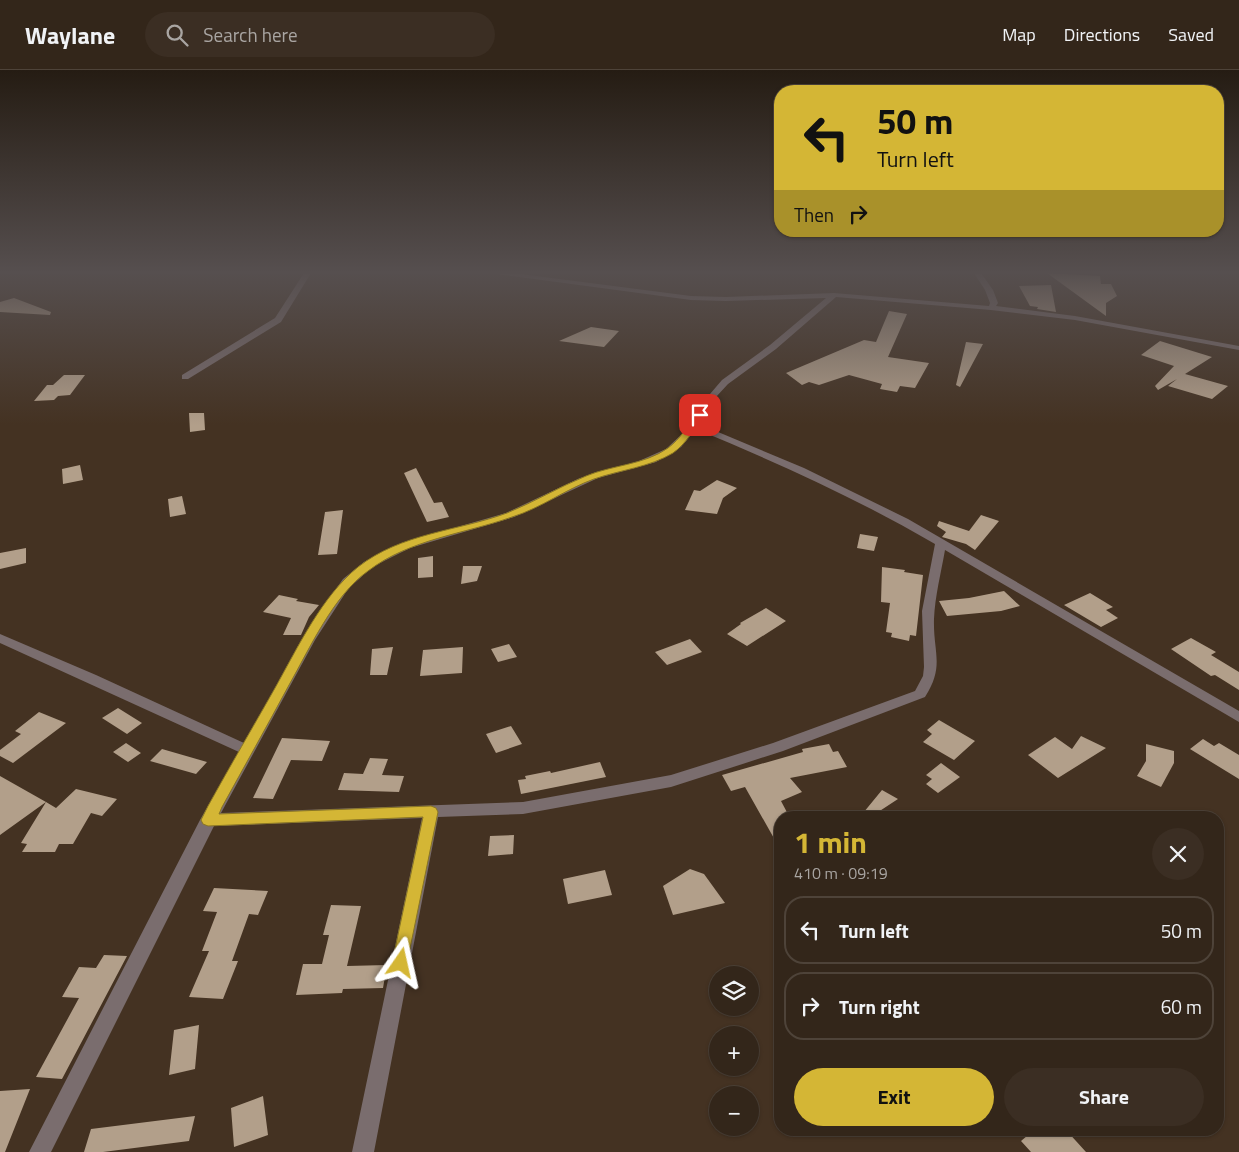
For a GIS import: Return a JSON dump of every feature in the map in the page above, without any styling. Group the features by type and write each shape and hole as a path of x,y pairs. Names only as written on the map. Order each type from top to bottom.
{"street":[{"path":"185,377 272,323"},
{"path":"40,1152 208,820 313,631 343,588 362,569 382,557 423,539 509,515 540,503 590,478 649,460 670,450 683,439 719,387 736,371 771,348 799,323"},
{"path":"1107,323 1239,348"},
{"path":"693,425 771,456 856,495 904,521 1239,717"},
{"path":"208,820 523,808 671,782 778,747 920,694 930,678 932,661 928,620 940,543"},
{"path":"0,638 247,750"},
{"path":"363,1152 431,812"}],"building":[{"path":"884,323 903,323 888,357 929,363 915,388 900,386 897,392 880,389 882,384 849,375 819,385 809,382 802,385 786,373 864,340 876,342"},
{"path":"591,327 619,331 604,347 559,341"},
{"path":"1160,341 1212,357 1185,374 1228,386 1212,399 1168,386 1177,379 1158,390 1155,386 1174,366 1141,355"},
{"path":"966,342 983,344 960,387 956,385"},
{"path":"64,375 85,375 70,395 58,396 54,400 34,401 47,385 53,385"},
{"path":"189,413 204,413 205,430 190,432"},
{"path":"80,465 83,480 63,484 62,469"},
{"path":"416,468 434,503 442,502 449,517 427,522 404,473"},
{"path":"717,480 737,488 723,498 717,514 685,510 694,490 700,491"},
{"path":"182,496 186,514 170,517 168,499"},
{"path":"343,510 337,554 318,555 325,512"},
{"path":"981,515 999,521 975,550 966,544 942,537 946,532 937,526 939,521 969,531"},
{"path":"860,534 878,537 874,551 857,548"},
{"path":"26,548 26,563 0,569 0,553"},
{"path":"433,556 433,577 418,578 418,558"},
{"path":"463,566 482,566 477,581 461,584"},
{"path":"882,567 923,575 916,636 910,635 909,641 891,637 892,633 886,632 890,603 881,602"},
{"path":"1004,591 1020,606 1001,611 947,616 939,601 969,598"},
{"path":"1090,593 1113,607 1106,610 1118,618 1101,627 1064,605"},
{"path":"279,595 298,599 296,601 319,605 309,617 301,635 283,635 291,618 263,612"},
{"path":"766,608 786,621 747,646 727,634 740,623"},
{"path":"1191,638 1216,652 1211,655 1239,672 1239,690 1215,675 1211,676 1171,649"},
{"path":"690,639 702,652 667,665 655,652"},
{"path":"509,644 517,657 498,662 491,649"},
{"path":"393,647 387,675 370,675 372,649"},
{"path":"463,647 462,673 420,676 423,650"},
{"path":"118,708 142,723 127,734 102,718"},
{"path":"39,712 66,723 13,763 0,756 0,750 21,734 15,731"},
{"path":"939,720 975,741 954,760 923,742 932,734 927,730"},
{"path":"511,726 522,744 496,753 486,734"},
{"path":"1081,736 1106,748 1058,778 1028,755 1055,737 1072,749"},
{"path":"282,738 330,741 322,761 291,760 273,799 253,798"},
{"path":"1203,739 1214,746 1219,743 1239,755 1239,779 1190,749"},
{"path":"126,743 141,753 128,762 113,752"},
{"path":"829,744 833,752 838,751 847,767 790,778 802,792 781,801 786,811 774,811 774,838 745,787 731,791 722,775 803,752 802,749"},
{"path":"1146,744 1174,751 1174,763 1161,787 1137,776 1146,761"},
{"path":"162,749 207,762 196,774 150,761"},
{"path":"370,758 388,759 382,775 404,776 399,792 338,790 344,773 363,774"},
{"path":"600,762 606,777 521,794 518,780 526,779 525,776 550,771 551,773"},
{"path":"941,763 960,777 938,793 926,784 932,779 926,775"},
{"path":"0,776 46,802 0,835"},
{"path":"76,789 117,799 102,816 91,813 73,844 59,844 55,852 22,852 27,844 21,843 46,802 56,808"},
{"path":"882,790 898,799 880,811 865,811"},
{"path":"514,835 513,854 488,856 490,836"},
{"path":"690,869 704,874 725,903 673,915 663,886"},
{"path":"605,870 612,895 568,904 563,879"},
{"path":"214,888 268,891 258,915 249,914 232,961 238,961 223,999 189,997 209,951 202,951 217,912 203,911"},
{"path":"331,905 361,906 347,966 387,965 383,988 343,989 342,993 296,995 303,964 322,964 329,935 323,935"},
{"path":"104,955 127,956 62,1079 36,1077 79,998 62,997 79,967 96,968"},
{"path":"199,1025 195,1069 169,1075 174,1030"},
{"path":"30,1089 5,1152 0,1152 0,1091"},
{"path":"263,1096 268,1135 234,1147 231,1108"},
{"path":"195,1116 189,1141 103,1152 84,1152 91,1129"},
{"path":"1027,1136 1071,1136 1086,1152 1031,1152 1021,1141"}],"route":[{"path":"401,963 431,812 208,820 215,806 313,631 343,588 362,569 382,557 423,539 490,522 540,503 590,478 649,460 670,450 683,439 700,415"}]}
